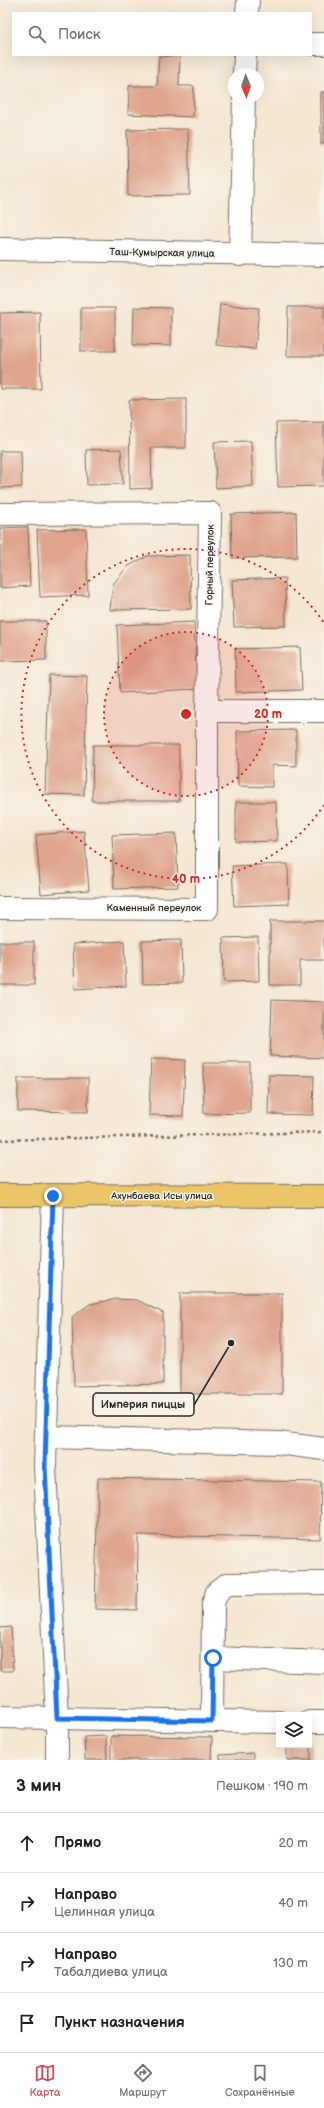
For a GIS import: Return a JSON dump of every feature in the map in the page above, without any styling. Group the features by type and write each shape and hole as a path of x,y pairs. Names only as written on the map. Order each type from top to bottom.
{"main road":[{"name":"Ахунбаева Исы улица","path":"0,1195 324,1196"}],"street":[{"path":"247,12 248,0"},
{"path":"312,44 324,44"},
{"path":"244,68 245,56"},
{"path":"240,254 244,104"},
{"name":"Таш-Кумырская улица","path":"0,249 324,256"},
{"name":"Горный переулок","path":"0,514 210,513 207,711"},
{"path":"207,711 324,711"},
{"name":"Каменный переулок","path":"0,908 207,908 207,711"},
{"path":"53,1196 45,1474 57,1718 57,1760"},
{"path":"46,1437 278,1443 324,1449"},
{"path":"212,1721 213,1604 217,1592 227,1584 324,1583"},
{"path":"213,1658 324,1662"},
{"path":"0,1717 276,1722"},
{"path":"312,1722 324,1722"}],"path":[{"path":"0,1140 324,1132"}],"building":[{"path":"159,56 180,56 179,86 194,86 193,117 128,114 129,86 157,86"},
{"path":"321,92 324,92 324,144 321,144"},
{"path":"188,129 190,195 128,196 127,130"},
{"path":"220,304 259,308 255,349 216,345"},
{"path":"134,307 171,308 171,346 133,345"},
{"path":"288,307 324,307 324,356 287,356"},
{"path":"81,308 115,308 115,351 81,351"},
{"path":"40,312 41,389 0,389 0,313"},
{"path":"186,399 186,448 151,448 152,488 130,489 129,400"},
{"path":"324,422 324,486 278,487 276,423"},
{"path":"251,441 253,486 216,488 214,442"},
{"path":"121,449 123,484 87,485 86,450"},
{"path":"0,451 21,451 22,487 0,488"},
{"path":"296,512 297,557 232,558 231,514"},
{"path":"28,527 30,586 0,588 0,528"},
{"path":"86,529 88,595 40,597 37,530"},
{"path":"190,555 191,609 110,610 113,584 127,567 147,556"},
{"path":"285,578 286,626 234,627 232,580"},
{"path":"0,621 46,621 46,660 0,661"},
{"path":"194,622 197,689 120,693 117,625"},
{"path":"300,647 302,690 236,692 235,649"},
{"path":"49,675 87,676 84,795 45,794"},
{"path":"296,730 296,766 272,765 272,787 238,786 237,731"},
{"path":"93,745 179,745 179,801 92,801"},
{"path":"236,802 276,802 277,841 236,842"},
{"path":"84,831 89,890 41,894 36,835"},
{"path":"176,833 178,887 114,889 112,835"},
{"path":"288,864 289,904 234,906 232,866"},
{"path":"270,921 324,921 324,960 300,960 300,985 270,985"},
{"path":"258,937 259,981 224,982 223,938"},
{"path":"181,940 182,983 143,984 142,941"},
{"path":"124,941 126,986 75,989 73,944"},
{"path":"0,942 34,942 34,985 0,985"},
{"path":"272,1000 324,1002 324,1058 270,1056"},
{"path":"151,1059 185,1060 183,1116 149,1115"},
{"path":"203,1063 250,1063 250,1113 204,1114"},
{"path":"269,1075 314,1076 313,1115 268,1114"},
{"path":"18,1078 88,1078 88,1112 18,1111"},
{"path":"180,1293 282,1293 282,1394 180,1394"},
{"path":"117,1299 137,1300 163,1313 163,1384 74,1386 72,1317 90,1304"},
{"path":"98,1478 321,1482 320,1539 138,1535 137,1610 95,1609"},
{"path":"11,1627 13,1671 0,1671 0,1628"},
{"path":"106,1736 107,1760 85,1760 84,1737"},
{"path":"111,1736 212,1737 211,1760 111,1760"},
{"path":"287,1748 311,1748 311,1760 287,1760"},
{"path":"253,1753 253,1760 220,1760 220,1755"}],"place":[{"name":"Империя пиццы","path":"231,1343"}],"route":[{"path":"53,1196 45,1466 57,1718 212,1721 213,1658"}]}
